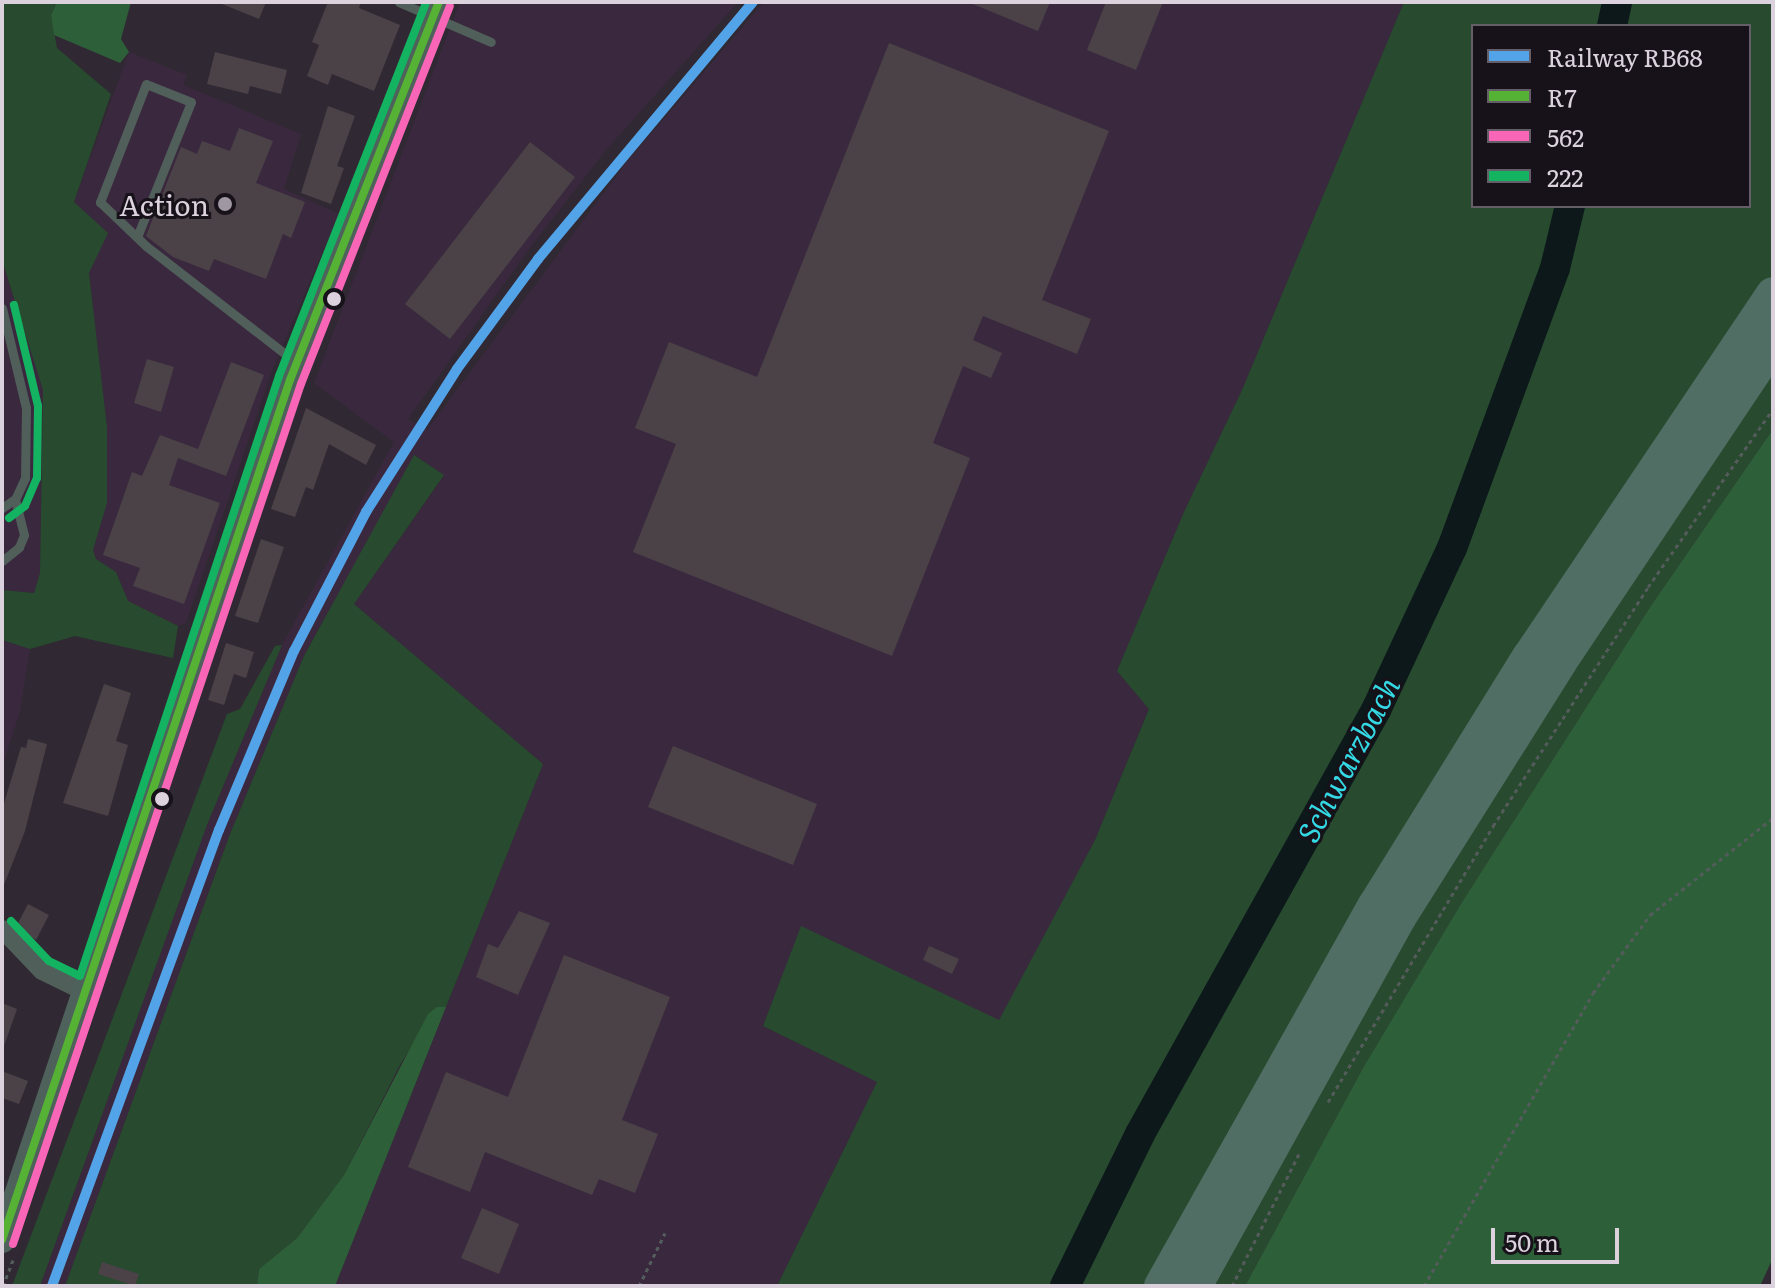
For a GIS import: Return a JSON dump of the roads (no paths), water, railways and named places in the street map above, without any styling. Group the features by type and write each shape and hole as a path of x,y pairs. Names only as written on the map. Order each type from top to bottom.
{"highway":[{"path":"1161,1286 1383,892 1529,657 1773,294"},
{"path":"1195,1286 1399,918 1560,662 1773,344"}],"main road":[{"path":"2,1240 293,372 436,9"}],"street":[{"path":"2,929 42,971 87,993"}],"lane":[{"path":"399,2 436,9 491,42"},
{"path":"137,237 191,102 146,84 100,202 137,237 293,372"},
{"path":"2,308 26,408 25,478 15,499 2,508"},
{"path":"2,561 19,547 24,535 15,499"}],"waterway":[{"name":"Schwarzbach","path":"1612,24 1617,2"},
{"name":"Schwarzbach","path":"1065,1286 1140,1134 1377,708 1452,548 1555,268 1570,208"}],"rail line":[{"name":"RB68","path":"52,1286 219,830 294,651 366,512 457,369 538,259 753,2"}],"place":[{"name":"Action","path":"225,204"}]}
